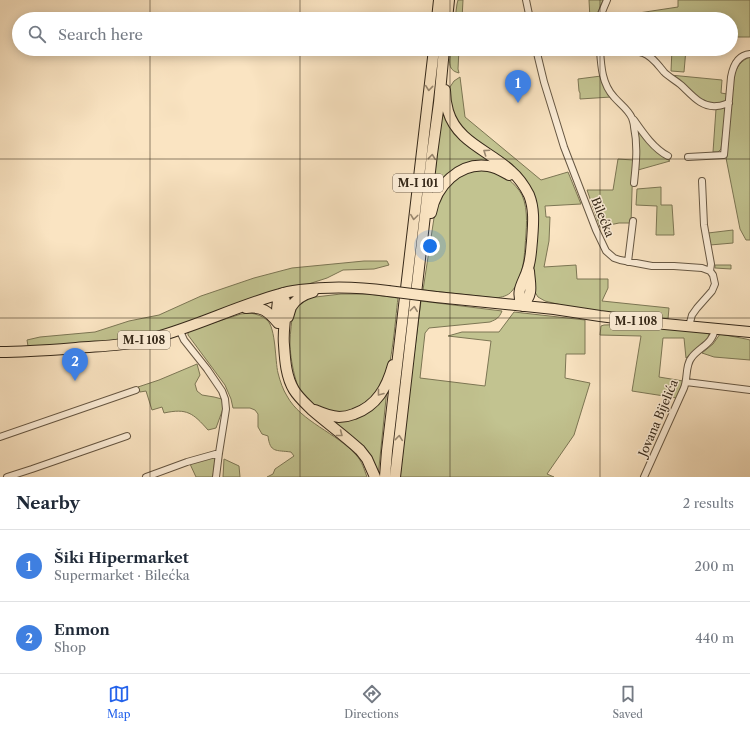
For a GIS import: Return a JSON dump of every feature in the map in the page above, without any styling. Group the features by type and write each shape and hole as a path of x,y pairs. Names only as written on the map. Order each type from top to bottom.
{"main road":[{"path":"438,12 439,0"},
{"path":"448,12 450,0"},
{"name":"M-I 101","path":"385,477 433,56"},
{"name":"M-I 101","path":"395,477 443,56"},
{"path":"442,72 448,111 453,123 474,145 511,170 528,194 532,204 533,222 531,256 526,286 529,297 522,306"},
{"path":"418,279 423,271 433,204 439,192 449,179 465,169 488,166 508,174 524,188"},
{"path":"496,303 510,298 526,286"},
{"path":"526,286 538,300 554,309"},
{"name":"M-I 108","path":"0,352 59,350 124,344 152,338 282,294 313,289 354,287 554,309 654,323 750,332"},
{"path":"283,336 291,307 298,299 309,293 328,288"},
{"path":"278,323 277,306 278,300 282,294"},
{"path":"282,294 286,305 283,336 286,365 294,390 310,409 360,450 367,459 375,477"},
{"path":"221,314 250,308 263,309 270,313 278,323 283,336"},
{"path":"310,409 339,417 346,417 361,411 372,404 387,383 394,361 403,316"}],"street":[{"path":"526,0 529,12"},
{"path":"602,12 607,0"},
{"path":"688,157 724,155 733,67 740,58 746,54 750,54"},
{"name":"Bilećka","path":"538,56 564,147 596,230 606,250 614,258 628,262 652,266 702,268 710,271"},
{"path":"601,56 602,70 612,95 626,108 645,136 668,156"},
{"path":"649,56 669,76 702,103 713,106 729,103"},
{"path":"633,119 637,151 634,183"},
{"path":"689,326 692,315 709,295 714,287 715,281 710,271 711,264 704,225 702,181"},
{"path":"628,262 633,221"},
{"name":"Jovana Bijelića","path":"644,477 686,382 688,362 694,354 705,346 712,338 715,328"},
{"path":"179,329 186,343 207,369 224,395 226,409 216,477"},
{"path":"686,382 750,390"},
{"path":"0,437 136,390"},
{"path":"7,477 127,436"},
{"path":"146,477 187,462 219,453"}],"green space":[{"path":"458,0 463,0 462,12 456,12"},
{"path":"589,0 603,0 598,12 590,12"},
{"path":"678,0 750,0 750,37 738,37 738,12 645,12 678,7"},
{"path":"450,56 459,56 459,73 455,72 450,67"},
{"path":"672,56 685,56 684,72 671,71"},
{"path":"750,57 750,240 746,240 740,229 726,158 734,76 740,64"},
{"path":"670,75 722,80 721,93 727,94 726,101 718,104 709,103 697,97 686,85"},
{"path":"601,76 611,97 580,99 578,79"},
{"path":"460,77 465,117 541,180 568,172 581,204 545,206 546,217 550,217 549,241 544,267 576,265 577,279 608,279 608,288 602,301 669,308 668,319 573,308 545,301 538,297 533,289 532,283 534,266 533,199 455,123 448,90 454,81"},
{"path":"443,102 447,116 500,166 477,164 433,190"},
{"path":"726,107 721,149 718,152 713,152 716,109"},
{"path":"637,129 657,150 670,161 638,170"},
{"path":"618,159 633,160 631,223 619,223 600,227 587,190 613,190"},
{"path":"477,169 489,169 502,175 514,184 522,195 526,207 525,252 518,281 509,294 496,298 423,290 436,205 453,179"},
{"path":"661,187 661,205 672,205 674,235 656,235 657,206 636,205 637,189"},
{"path":"733,230 733,243 710,245 708,233"},
{"path":"364,261 387,261 389,265 374,269 343,270 327,278 145,337 104,343 28,346 27,340 40,337 95,332 129,321 159,315 201,296 254,278 292,268"},
{"path":"715,265 731,265 731,269 715,268"},
{"path":"341,294 369,294 398,298 390,362 383,385 379,393 357,409 345,413 317,408 308,403 304,398 300,392 294,375 290,343 293,310 307,298"},
{"path":"421,301 502,311 498,318 490,322 429,328 425,333 420,378 485,386 491,341 448,336 462,332 499,332 514,312 585,320 585,354 566,354 565,378 590,383 574,435 547,474 554,477 400,477"},
{"path":"250,313 264,317 270,324 274,337 279,376 284,391 293,405 310,420 348,447 360,460 367,477 267,477 273,474 275,469 294,456 291,452 278,451 272,448 268,436 262,434 258,427 258,414 255,410 250,408 233,408 225,385 188,335 188,332 191,330 241,314"},
{"path":"638,324 709,332 709,337 707,340 686,358 684,338 663,338 659,377 683,381 677,398 632,391 641,336 600,335 601,326 604,325"},
{"path":"720,334 750,340 750,360 714,357 702,353 713,344"},
{"path":"197,364 200,375 195,384 197,391 202,395 222,399 224,406 216,428 208,430 198,419 189,413 178,411 164,413 162,407 152,410 146,391 140,392 138,387"},
{"path":"387,389 378,477 374,468 323,418 338,419"},
{"path":"212,457 215,459 213,477 196,477 190,464"},
{"path":"224,459 239,466 240,477 223,477"}],"place":[{"name":"Šiki Hipermarket","path":"518,103"},
{"name":"Enmon","path":"75,381"}]}
